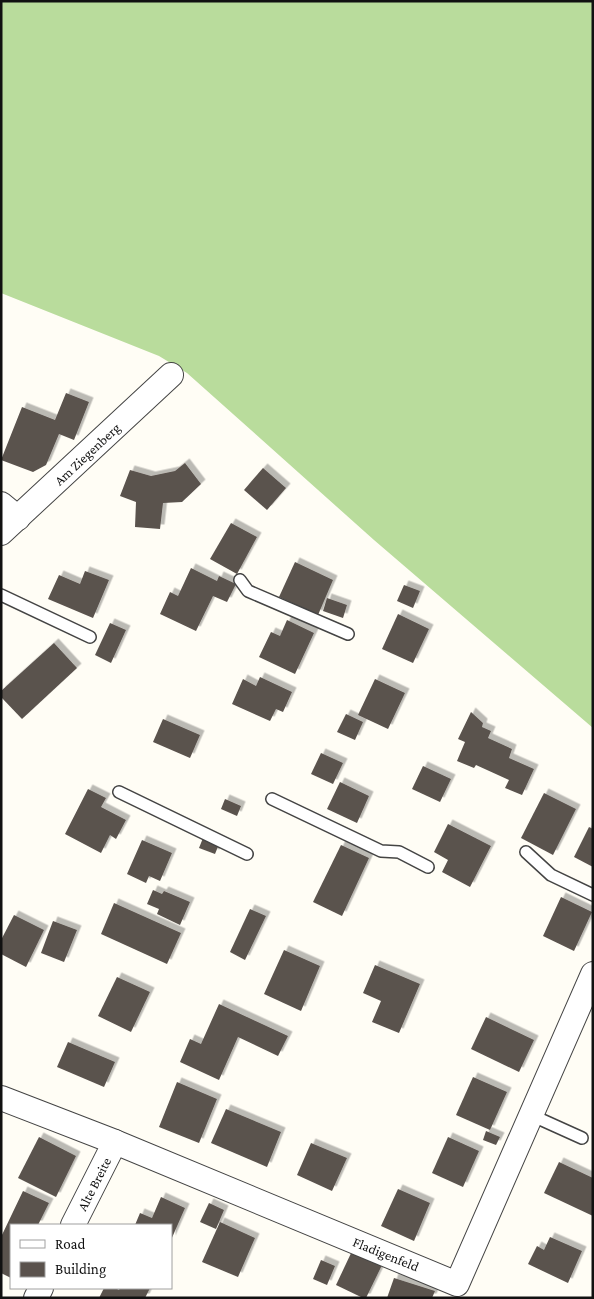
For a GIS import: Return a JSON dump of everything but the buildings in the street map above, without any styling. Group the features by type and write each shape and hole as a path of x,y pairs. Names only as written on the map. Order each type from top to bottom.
{"street":[{"name":"Am Ziegenberg","path":"7,518 172,375"},
{"name":"Fladigenfeld","path":"1,1098 115,1142 454,1291 593,974"},
{"name":"Alte Breite","path":"74,1224 115,1142"}],"lane":[{"path":"240,580 248,591 348,634"},
{"path":"1,595 90,637"},
{"path":"119,792 247,854"},
{"path":"272,799 381,851 399,852 428,867"},
{"path":"526,852 551,875 593,895"},
{"path":"531,1115 582,1138"}],"green space":[{"path":"1,1 593,1 593,728 374,540 187,373 159,356 1,293"}]}
